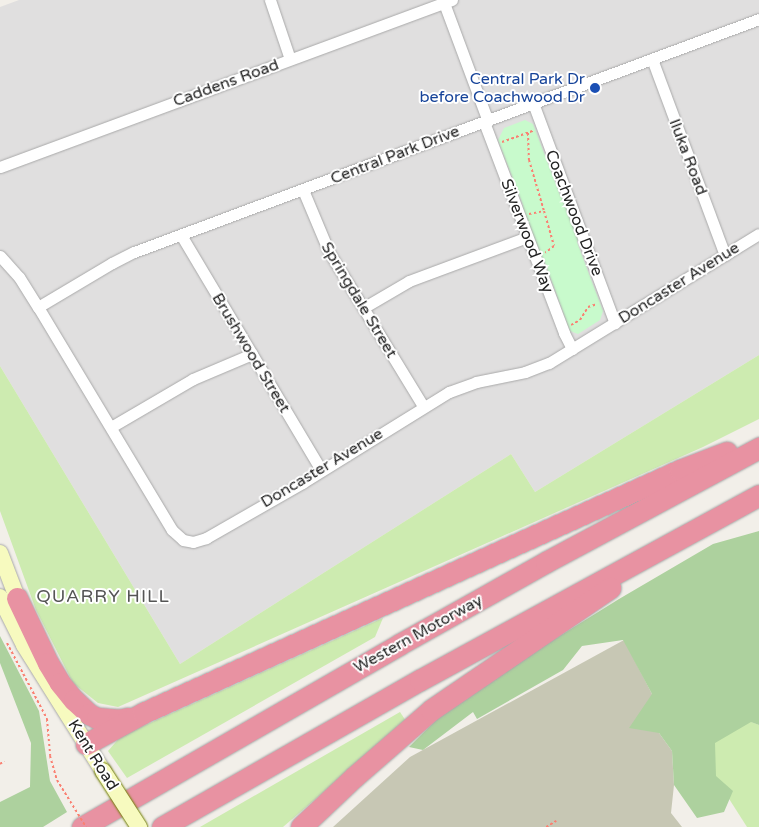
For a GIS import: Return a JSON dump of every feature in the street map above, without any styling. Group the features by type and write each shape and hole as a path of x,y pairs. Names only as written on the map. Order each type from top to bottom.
{"highway":[{"path":"86,744 143,713 680,470 759,440"},
{"name":"Western Motorway","path":"82,827 546,562 759,448"},
{"path":"162,827 428,676 759,494"},
{"path":"301,827 354,777 432,710 694,529"},
{"path":"8,598 60,683 81,708 97,718 106,720 118,720 143,713"}],"main road":[{"name":"Kent Road","path":"0,553 8,598 48,683 139,827"}],"street":[{"path":"270,0 290,59"},
{"name":"Caddens Road","path":"0,167 448,1"},
{"name":"Silverwood Way","path":"448,1 486,121 528,237 572,349"},
{"name":"Central Park Drive","path":"38,307 120,258 759,19"},
{"name":"Iluka Road","path":"652,59 725,255"},
{"name":"Coachwood Drive","path":"533,104 615,323"},
{"name":"Springdale Street","path":"303,190 324,243 423,406"},
{"name":"Doncaster Avenue","path":"0,256 20,277 172,530 178,537 187,541 198,541 321,470 423,406 467,384 538,368 759,234"},
{"name":"Brushwood Street","path":"181,235 321,470"},
{"path":"363,308 409,281 528,237"},
{"path":"111,428 193,379 252,354"}],"path":[{"path":"496,144 540,129"},
{"path":"528,133 529,160 554,246 539,257"},
{"path":"522,215 544,212"},
{"path":"565,329 580,320 588,307 600,303"},
{"name":"Kent Road","path":"4,636 47,719 50,756 57,780 86,827"},
{"path":"0,764 4,761"},
{"path":"546,827 556,821"}],"shaded area":[{"path":"19,0 759,0 759,355 535,492 511,454 180,664 0,366 0,7"},
{"path":"624,640 652,694 659,733 672,751 674,785 671,813 682,827 333,827 410,757"}],"green space":[{"path":"525,120 533,124 560,195 564,197 580,237 577,242 603,311 600,320 578,334 570,331 545,263 540,261 521,210 523,205 498,140 504,128"},
{"path":"759,355 759,419 703,447 118,707 98,703 73,683 36,610 0,511 0,366 180,664 511,454 535,492"},
{"path":"759,531 759,725 751,722 715,743 716,776 733,791 724,812 697,818 674,785 672,751 659,733 629,728 652,694 623,640 582,646 563,670 477,719 473,712 423,750 409,747 445,711 516,663 619,599 713,544"},
{"path":"383,618 375,637 127,778 108,751 121,736"},
{"path":"0,636 39,711 50,781 67,812 43,827 0,827 0,802 30,787 31,743 0,663"},
{"path":"704,703 759,725 759,827 747,827 696,747"},
{"path":"400,712 406,721 283,827 200,827"}],"place":[{"name":"Central Park Dr before Coachwood Dr","path":"595,88"}],"district":[{"name":"QUARRY HILL","path":"103,596"}]}
